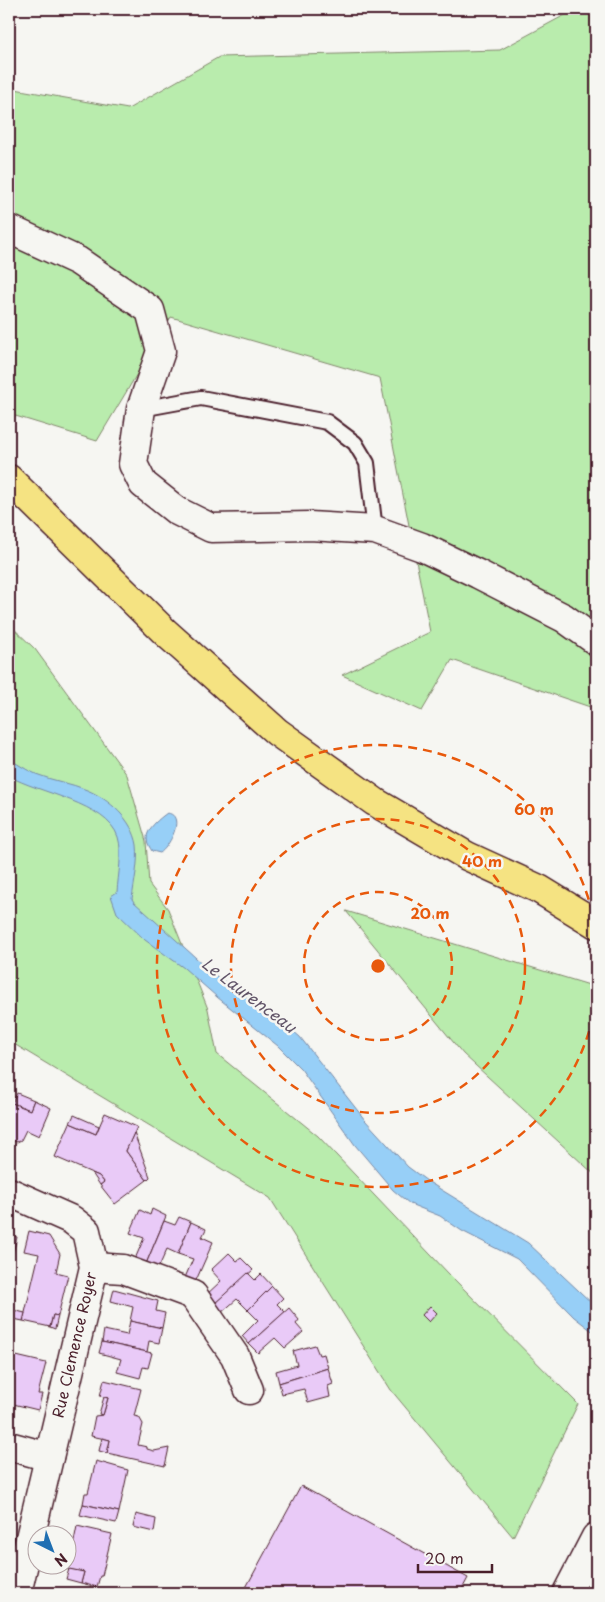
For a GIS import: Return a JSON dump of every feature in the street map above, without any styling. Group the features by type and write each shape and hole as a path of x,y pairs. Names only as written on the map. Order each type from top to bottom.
{"main road":[{"path":"9,479 165,632 277,732 375,802 467,856 539,889 596,924"},
{"path":"539,889 596,903"}],"street":[{"path":"9,228 78,261 150,310 161,351 141,409 133,464 143,484 177,511 211,528 310,526 375,530 422,547 478,574 564,618 596,641"},
{"name":"Rue Clemence Royer","path":"9,1192 72,1220 86,1231 94,1267 17,1593"},
{"path":"94,1267 123,1269 192,1295 235,1356 249,1390"},
{"path":"9,1446 49,1457"},
{"path":"567,1593 596,1537"}],"lane":[{"path":"141,409 201,398 327,422 354,443 367,463 375,530"}],"green space":[{"path":"576,9 596,9 596,709 452,660 422,711 342,675 430,632 380,378 171,317 97,441 9,414 9,88 128,109 219,57 500,50"},
{"path":"9,624 35,649 127,775 146,841 149,884 168,909 208,1009 217,1054 318,1136 449,1274 578,1404 513,1537 391,1390 270,1198 9,1041"},
{"path":"346,911 596,987 596,1176 463,1054"}],"water":[{"path":"9,759 36,774 95,794 119,812 131,827 137,845 137,865 132,899 134,902 216,976 277,1017 300,1037 365,1120 408,1167 427,1181 528,1243 596,1307 596,1334 574,1317 517,1259 462,1231 440,1216 410,1204 393,1190 355,1145 301,1069 278,1046 184,968 145,940 117,913 111,896 117,892 120,850 118,837 111,825 86,807 9,776"},
{"path":"167,813 173,815 175,819 176,825 172,838 160,853 152,851 147,841 147,835 154,824"}],"building":[{"path":"17,1093 34,1100 30,1110 12,1103"},
{"path":"34,1100 51,1108 39,1136 26,1130 21,1140 17,1142 9,1139 9,1104 12,1103 30,1110"},
{"path":"105,1113 137,1127 126,1151 147,1180 115,1204 100,1185 104,1182 99,1176 55,1157 70,1123 96,1134"},
{"path":"74,1115 99,1126 96,1134 70,1123"},
{"path":"134,1133 150,1177 147,1180 126,1151"},
{"path":"92,1173 99,1176 104,1182 100,1185"},
{"path":"152,1209 166,1216 146,1264 135,1259 144,1238 130,1233 140,1210 150,1215"},
{"path":"179,1217 191,1222 178,1254 167,1249 158,1269 146,1264 164,1221 175,1225"},
{"path":"191,1222 206,1229 202,1237 213,1242 194,1285 184,1280 193,1259 178,1254"},
{"path":"29,1231 49,1236 60,1254 56,1272 68,1275 58,1316 53,1315 50,1327 23,1321 39,1254 24,1251"},
{"path":"9,1235 17,1237 10,1265 9,1265"},
{"path":"229,1253 237,1261 241,1258 253,1270 213,1305 205,1296 221,1281 211,1270"},
{"path":"248,1273 255,1280 261,1274 272,1286 248,1310 237,1299 221,1313 213,1305"},
{"path":"272,1286 283,1298 277,1304 285,1312 249,1344 242,1336 258,1320 248,1310"},
{"path":"114,1289 158,1301 156,1311 165,1313 162,1328 130,1321 133,1307 111,1301"},
{"path":"430,1306 437,1313 429,1322 422,1315"},
{"path":"289,1308 299,1320 296,1324 303,1332 285,1348 275,1338 258,1353 249,1344"},
{"path":"9,1309 25,1313 23,1321 9,1318"},
{"path":"53,1315 58,1316 55,1329 50,1327"},
{"path":"130,1321 162,1328 159,1343 149,1341 147,1352 102,1342 104,1330 127,1335"},
{"path":"102,1342 152,1353 148,1368 143,1367 140,1378 117,1372 121,1359 99,1353"},
{"path":"315,1345 319,1355 324,1354 328,1368 279,1383 276,1371 297,1365 293,1351"},
{"path":"9,1346 14,1347 12,1355 46,1363 38,1394 42,1394 38,1410 9,1403"},
{"path":"328,1368 333,1384 328,1386 330,1397 308,1403 304,1389 282,1394 279,1383"},
{"path":"104,1380 141,1389 134,1416 139,1417 143,1424 138,1445 154,1451 169,1448 165,1466 107,1453 110,1440 91,1436 95,1416 103,1415 108,1398 100,1396"},
{"path":"104,1397 108,1398 103,1415 99,1414"},
{"path":"102,1438 110,1440 107,1453 99,1451"},
{"path":"96,1461 128,1470 119,1512 83,1504 85,1493 88,1493"},
{"path":"301,1486 468,1578 460,1593 243,1593"},
{"path":"83,1504 119,1512 116,1523 80,1515"},
{"path":"136,1514 156,1519 154,1532 133,1527"},
{"path":"78,1526 112,1534 102,1576 100,1576 97,1587 81,1583 84,1572 78,1571"},
{"path":"78,1571 84,1572 81,1583 66,1579 68,1574 78,1574"}],"water label":[{"name":"Le Laurenceau","path":"249,995"}]}
